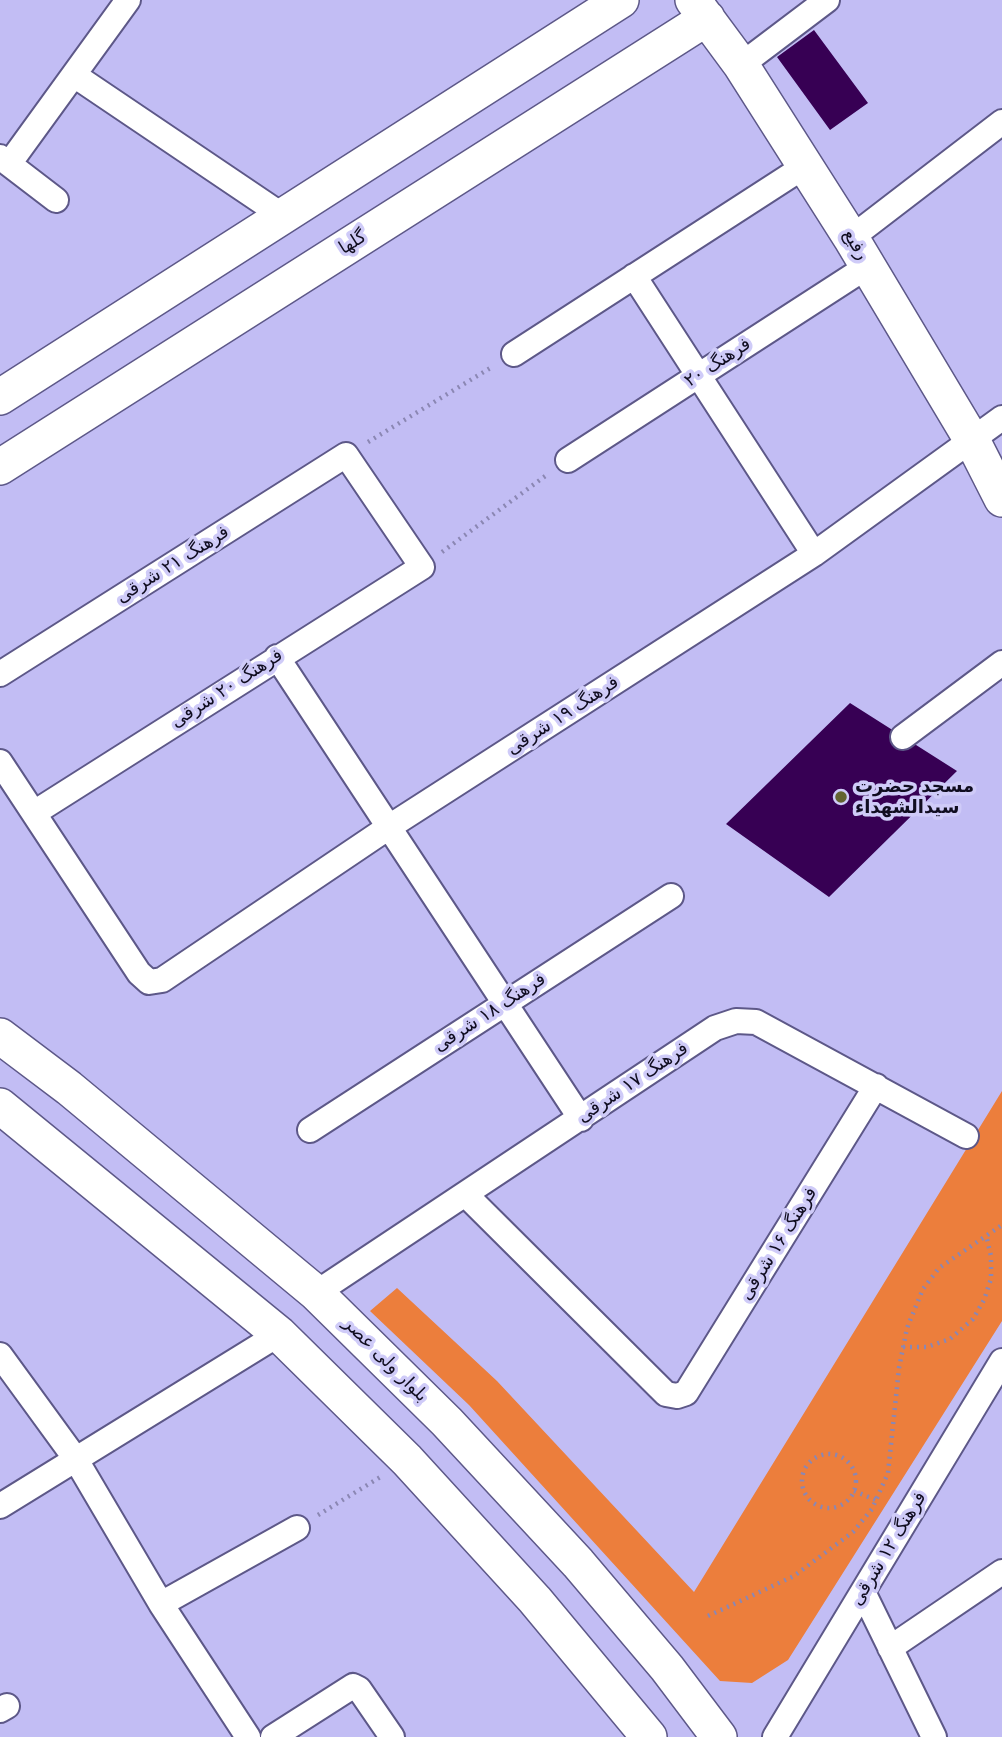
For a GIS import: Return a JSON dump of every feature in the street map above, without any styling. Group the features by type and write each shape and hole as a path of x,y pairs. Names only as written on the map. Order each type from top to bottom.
{"street":[{"path":"57,200 4,160 74,75 128,0"},
{"path":"0,397 621,0"},
{"path":"741,65 827,0"},
{"name":"رفیع","path":"700,9 741,65 859,252 973,442 1002,499"},
{"name":"گلها","path":"0,467 700,9"},
{"path":"74,75 283,216"},
{"name":"فرهنگ ۲۰","path":"568,460 699,376 859,252 1002,122"},
{"path":"514,354 805,166"},
{"path":"634,276 814,554"},
{"name":"فرهنگ ۱۹ شرقی","path":"34,813 139,973 149,982 162,980 389,827 814,554 973,442 1002,418"},
{"path":"346,455 422,566"},
{"name":"فرهنگ ۲۱ شرقی","path":"0,674 346,455"},
{"name":"فرهنگ ۲۰ شرقی","path":"34,813 422,566"},
{"path":"276,657 581,1119"},
{"path":"903,737 1002,663"},
{"path":"0,762 34,813"},
{"name":"فرهنگ ۱۸ شرقی","path":"310,1130 671,896"},
{"name":"فرهنگ ۱۷ شرقی","path":"316,1293 715,1028 736,1021 756,1022 966,1136"},
{"name":"بلوار ولی عصر","path":"0,1036 69,1088 316,1293 447,1422 578,1563 667,1668 719,1737"},
{"name":"فرهنگ ۱۶ شرقی","path":"466,1195 666,1394 677,1395 687,1392 876,1086"},
{"path":"0,1107 279,1334 407,1460 535,1600 649,1737"},
{"path":"0,1506 279,1334"},
{"path":"0,1355 75,1458 161,1604 248,1737"},
{"name":"فرهنگ ۱۲ شرقی","path":"775,1737 1002,1361"},
{"path":"161,1604 297,1528"},
{"path":"890,1648 1002,1572"},
{"path":"863,1592 934,1737"},
{"path":"273,1737 353,1686 359,1689 392,1737"}],"path":[{"path":"346,455 514,354"},
{"path":"422,566 568,460"},
{"path":"708,1616 794,1576 853,1532 876,1500 888,1473 906,1328 923,1289 939,1268 1002,1224"},
{"path":"903,1347 927,1347 950,1339 972,1319 984,1300 991,1279 991,1256 986,1235"},
{"path":"836,1455 851,1465 855,1473 854,1491 842,1505 824,1508 808,1499 802,1483 806,1466 819,1456 836,1455"},
{"path":"297,1528 407,1460"},
{"path":"854,1491 876,1500"}],"shaded area":[{"path":"1002,1091 1002,1321 788,1660 752,1683 720,1681 469,1405 370,1311 397,1288 497,1381 694,1592"}],"building":[{"path":"814,30 868,103 830,130 777,57"},
{"name":"مسجد حضرت سیدالشهداء","path":"850,703 957,771 829,897 726,824"}],"place":[{"name":"مسجد حضرت سیدالشهداء","path":"841,797"}]}
